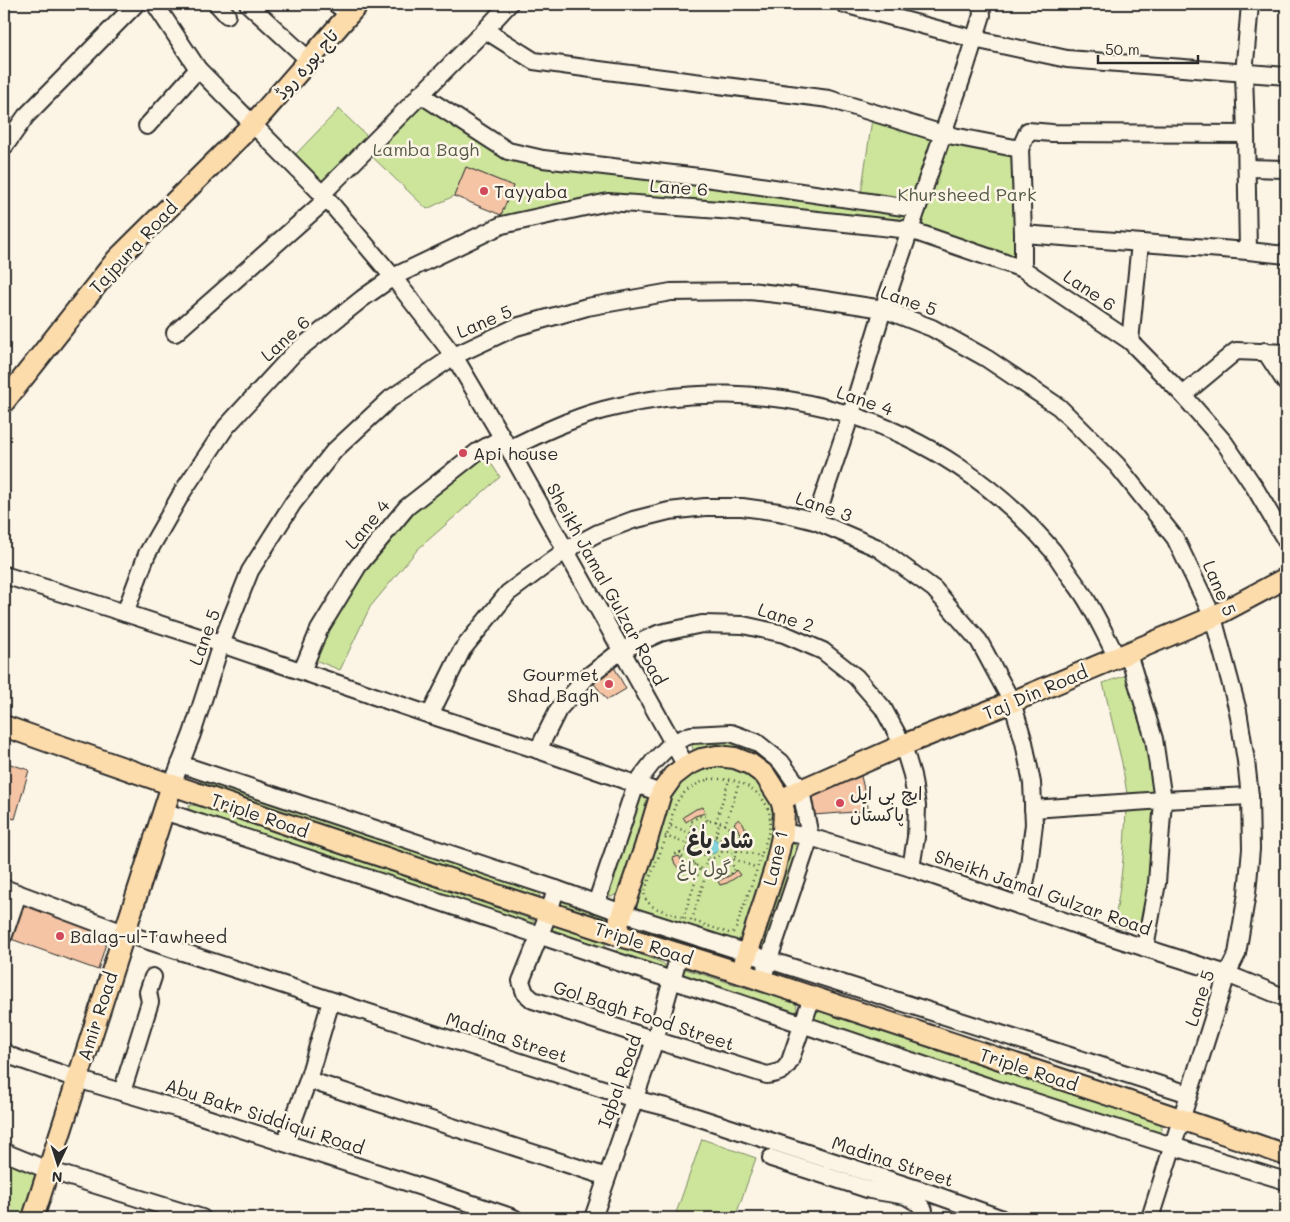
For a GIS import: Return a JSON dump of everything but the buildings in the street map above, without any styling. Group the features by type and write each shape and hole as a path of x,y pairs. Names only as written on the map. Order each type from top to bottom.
{"main road":[{"name":"تاج پورہ روڈ","path":"253,124 309,60 348,7"},
{"name":"Tajpura Road","path":"4,402 117,258 253,124"},
{"name":"Taj Din Road","path":"781,800 903,745 1012,702 1213,617 1286,578"},
{"name":"Triple Road","path":"4,726 172,785 549,912 679,955 741,973 1286,1155"},
{"name":"Lane 1","path":"615,934 645,847 661,793 673,776 686,766 702,759 717,756 735,758 750,764 765,775 781,800 784,811 783,832 775,868 741,973"},
{"name":"Amir Road","path":"33,1218 172,785"}],"street":[{"path":"4,147 26,116 136,4"},
{"name":"Sheikh Jamal Gulzar Road","path":"156,4 198,69 324,196 394,277 454,356 506,443 686,766"},
{"path":"248,4 309,60"},
{"path":"175,334 324,196 420,94 509,4"},
{"path":"844,4 892,10 974,39 1067,60 1286,76"},
{"path":"815,521 851,414 883,309 982,15 981,4"},
{"path":"1248,251 1244,74 1250,4"},
{"path":"485,30 534,61 829,99 943,134 1020,148"},
{"path":"147,126 198,69"},
{"path":"420,94 508,151 543,159 699,177 917,209"},
{"path":"1023,269 1020,148 1028,131 1052,133 1246,134"},
{"path":"1246,168 1286,170"},
{"name":"Lane 6","path":"125,612 147,554 183,491 226,426 294,353 363,298 394,277 502,225 608,202 734,211 910,230 1023,269 1130,341 1183,395 1224,442 1255,488 1286,540"},
{"path":"1023,234 1286,255"},
{"path":"1130,341 1140,243"},
{"name":"Lane 5","path":"172,785 250,570 294,503 334,451 390,399 454,356 516,327 587,307 671,292 750,291 812,298 883,309 932,328 986,358 1059,408 1117,465 1175,538 1213,617 1238,711 1250,796 1251,849 1247,893 1237,954 1227,974 1150,1218"},
{"path":"1183,395 1236,350 1286,353"},
{"path":"1265,351 1286,383"},
{"name":"Lane 4","path":"302,671 319,630 358,566 407,507 476,452 602,410 651,399 701,394 752,395 802,401 851,414 909,437 947,459 962,468 1011,507 1053,552 1089,603 1122,656 1154,739 1163,800 1157,883 1145,948"},
{"name":"Lane 3","path":"430,715 462,650 508,593 566,550 598,533 633,520 705,507 742,507 815,521 878,548 934,589 979,641 1012,702 1024,742 1032,783 1034,824 1030,865 1020,906"},
{"path":"4,576 125,612 222,644 661,793"},
{"name":"Lane 2","path":"538,750 558,710 587,677 622,650 660,633 702,624 744,624 784,634 822,651 856,677 883,708 903,745 912,775 917,806 916,837 911,868"},
{"path":"596,904 636,784 652,762 673,742 691,735 730,734 756,742 781,762 801,790 810,837 762,980"},
{"path":"180,764 556,889 622,913 1189,1094"},
{"path":"1033,809 1250,796"},
{"path":"163,810 1173,1147 1286,1181"},
{"name":"Sheikh Jamal Gulzar Road","path":"783,832 810,837 911,868 1227,974 1286,998"},
{"name":"Gol Bagh Food Street","path":"556,889 549,912 521,981 524,993 533,1000 767,1075 786,1069 812,997"},
{"path":"4,935 11,891"},
{"name":"Madina Street","path":"11,891 124,933 666,1107 930,1193 1000,1218"},
{"path":"607,958 615,934"},
{"name":"Iqbal Road","path":"593,1218 655,1040 679,955"},
{"path":"122,1092 150,1002 148,992 153,977"},
{"path":"285,1143 308,1080 331,1001"},
{"name":"Abu Bakr Siddiqui Road","path":"4,1052 12,1057 77,1079 182,1110 514,1218"},
{"path":"308,1080 607,1176"},
{"path":"4,1152 48,1170 202,1218"},
{"path":"771,1158 870,1190 906,1196 918,1203 923,1214"},
{"path":"923,1214 930,1193"}],"path":[{"path":"709,779 729,780 758,793 767,804 770,826 736,928 733,932 728,933 655,908 648,903 644,896 644,890 667,837 671,826 673,810 678,801 687,790 697,783 709,779"},
{"path":"716,836 706,837 701,842 701,850 704,856 711,858 718,856 722,850 722,843 716,836 729,780"},
{"path":"725,825 739,783"},
{"path":"694,830 690,824 699,816 706,816 708,822"},
{"path":"708,822 718,822 725,825 734,833 737,844 737,852 734,859 724,868 717,871 700,868 695,864 688,850 691,833 700,825 708,822"},
{"path":"671,826 691,833"},
{"path":"667,837 688,844"},
{"path":"689,839 701,842"},
{"path":"675,854 688,850"},
{"path":"722,850 761,856"},
{"path":"680,852 687,867 690,868 695,864"},
{"path":"692,920 708,857"},
{"path":"734,859 757,868"},
{"path":"717,871 720,878 733,873 735,869 731,863"},
{"path":"683,918 700,868"}],"green space":[{"path":"420,94 508,151 860,201 873,112 1020,149 1023,269 910,230 608,202 502,225 501,215 513,186 466,167 454,196 427,209 365,150 327,188 295,155 339,109 373,142"},
{"path":"485,454 500,477 418,549 370,607 340,670 310,658 353,580 407,511"},
{"path":"1130,674 1151,742 1157,798 1128,800 1122,763 1103,683"},
{"path":"733,739 769,758 783,777 778,780 694,752 692,746 695,743"},
{"name":"گول باغ","path":"719,765 740,768 768,789 780,826 740,946 627,911 672,789 698,769"},
{"path":"202,780 537,892 540,896 539,899 198,785"},
{"path":"643,795 649,796 650,802 617,894 611,897 607,894 606,890"},
{"path":"1159,804 1143,933 1114,925 1125,837 1126,807"},
{"path":"192,805 530,919 534,921 534,925 533,927 188,812 189,806"},
{"path":"790,844 796,846 796,850 764,947 760,949 759,948"},
{"path":"562,898 611,914 610,922 562,911 554,901"},
{"path":"628,923 718,951 717,958 629,930"},
{"path":"550,925 603,942 605,943 606,950 546,934"},
{"path":"619,948 663,963 665,969 616,954"},
{"path":"682,968 791,1002 796,1004 797,1009 794,1014 678,978"},
{"path":"815,1010 1161,1124 1162,1131 1160,1134 811,1024"},
{"path":"702,1139 756,1158 735,1218 691,1218 676,1213"},
{"path":"4,1153 38,1170 22,1218 4,1218"}],"water":[{"path":"708,838 714,838 719,843 717,852 708,854 703,849 703,843"}],"place":[{"name":"Tayyaba","path":"484,191"},
{"name":"Api house","path":"463,453"},
{"name":"Gourmet Shad Bagh","path":"609,684"},
{"name":"ایچ بی ایل پاکستان","path":"840,803"},
{"name":"Balag-ul-Tawheed","path":"60,936"}],"district":[{"name":"شاد باٰغ","path":"720,839"}],"park label":[{"name":"Lamba Bagh","path":"426,149"},
{"name":"Khursheed Park","path":"967,194"}]}
